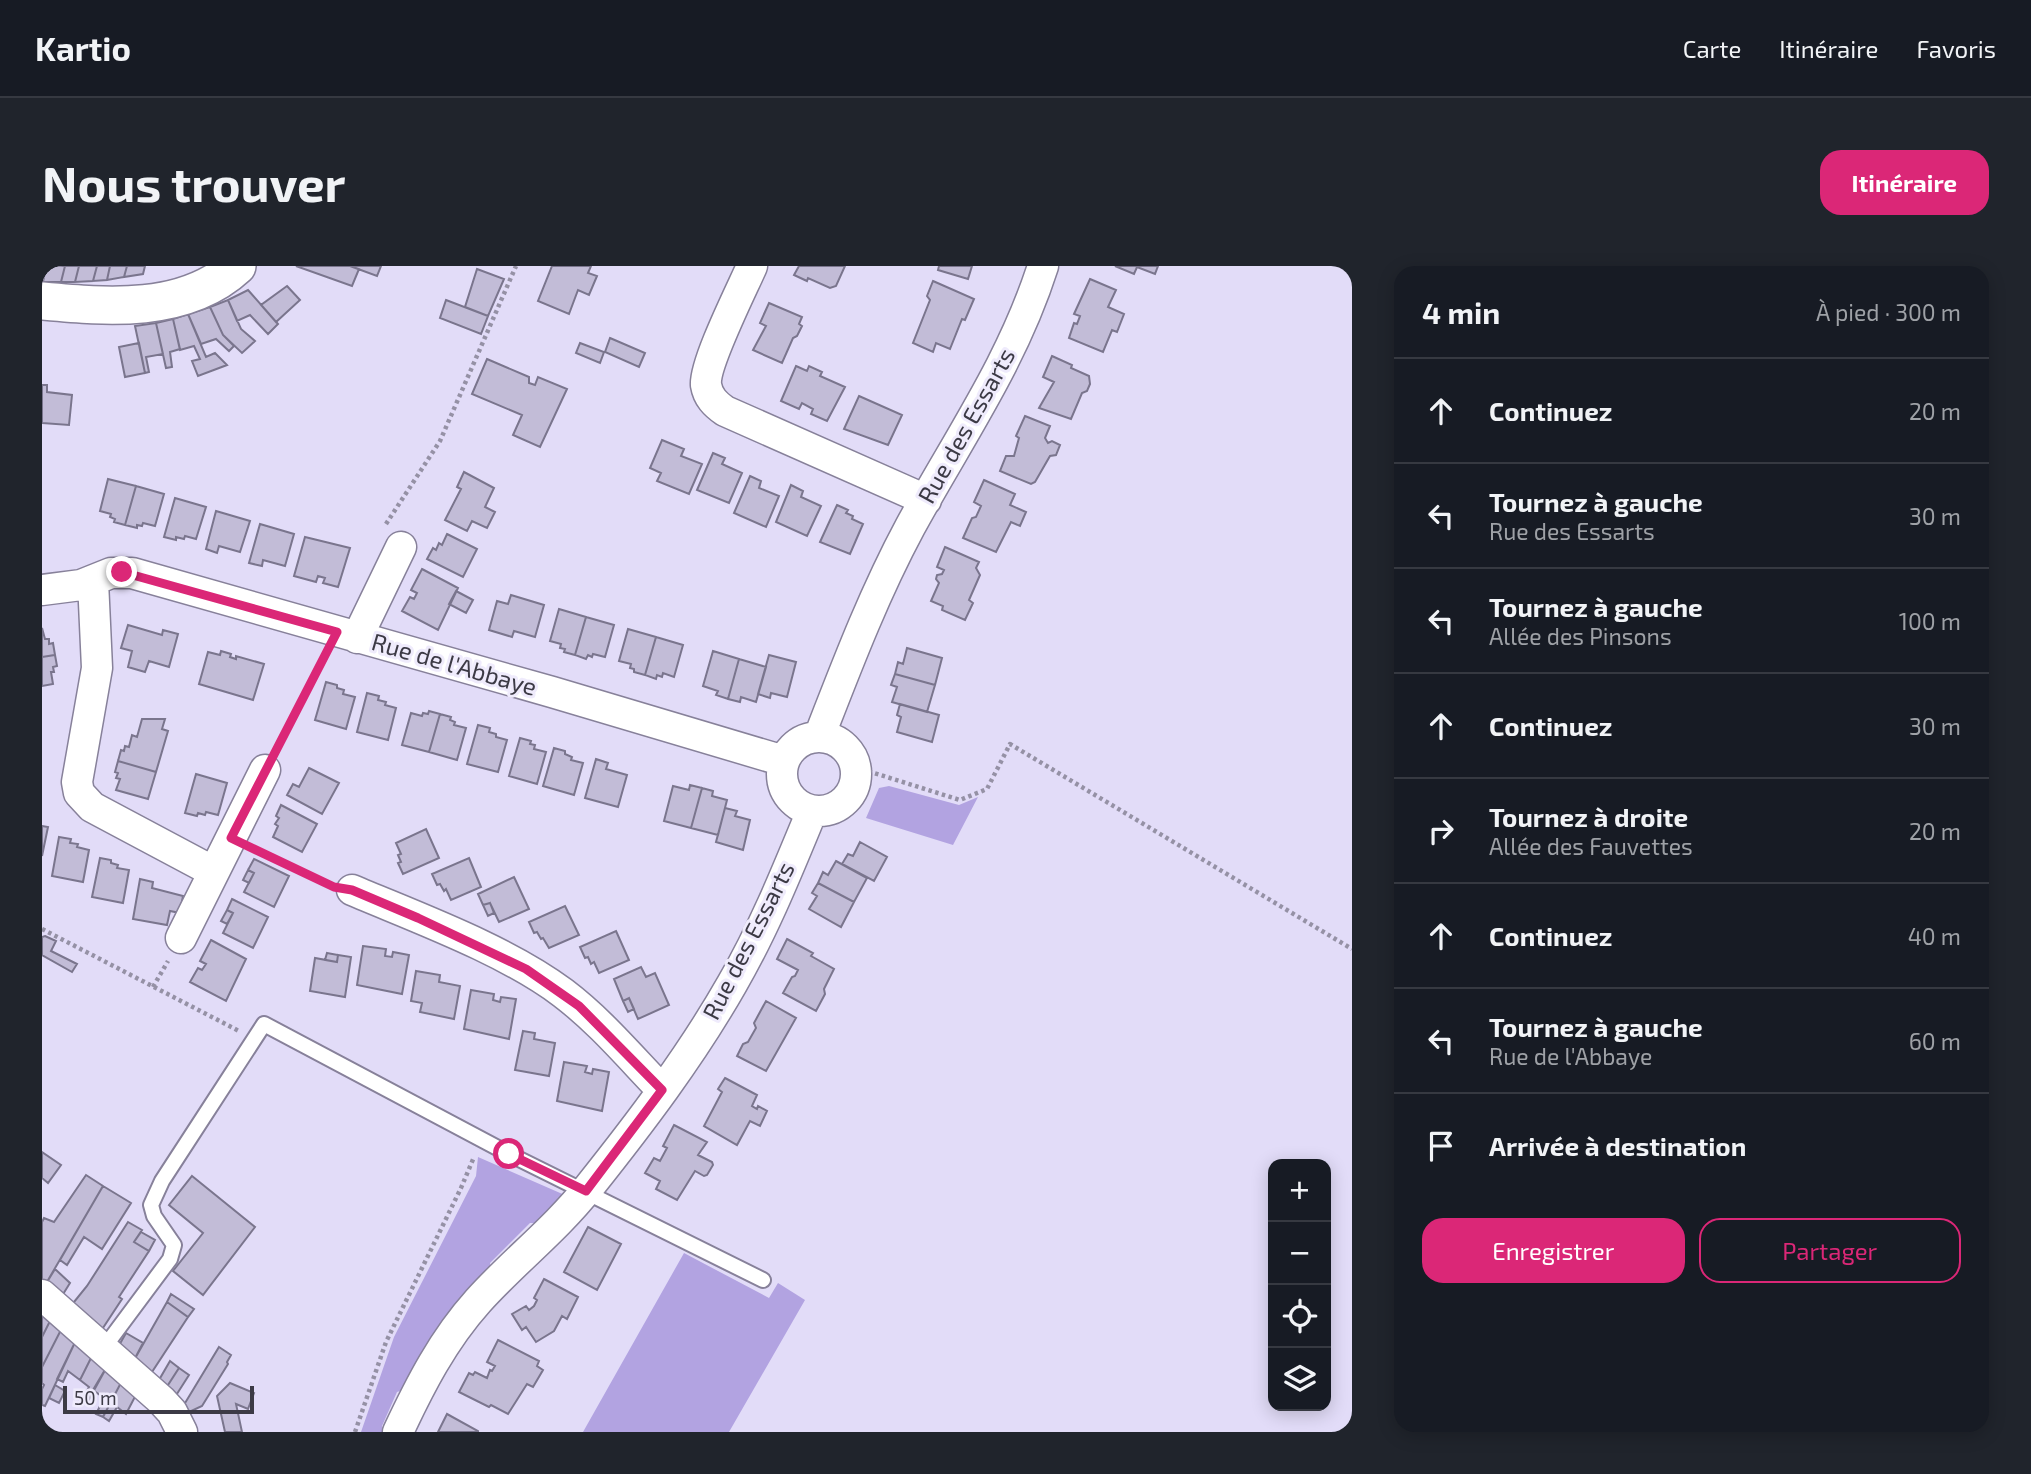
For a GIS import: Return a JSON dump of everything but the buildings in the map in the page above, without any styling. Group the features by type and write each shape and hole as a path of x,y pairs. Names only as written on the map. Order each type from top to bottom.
{"street":[{"path":"42,301 90,305 143,304 192,293 212,284 237,266"},
{"path":"752,266 709,366 706,387 716,404 725,411 926,500"},
{"name":"Rue des Essarts","path":"819,737 865,620 897,553 1005,362 1043,266"},
{"path":"347,635 401,547"},
{"name":"Rue de l'Abbaye","path":"42,590 93,581 111,573 132,573 784,761"},
{"path":"93,581 97,668 77,782 79,793 92,807 214,872"},
{"path":"819,737 832,739 851,755 855,767 855,785 845,801 830,810 812,811 797,804 786,792 782,777 784,761 790,751 798,744 819,737"},
{"path":"181,937 265,771"},
{"name":"Rue des Essarts","path":"398,1432 426,1374 463,1318 586,1191 662,1090 734,982 764,922 812,811"},
{"path":"352,890 481,947 545,981 593,1018 662,1090"},
{"path":"42,1295 161,1400 172,1412 182,1432"}],"lane":[{"path":"103,1349 170,1259 174,1245 154,1216 151,1205 162,1181 264,1024 478,1137 762,1280"}],"path":[{"path":"401,547 384,526 440,441 516,266"},
{"path":"265,771 347,635"},
{"path":"855,767 960,800 987,789 1010,744 1352,949"},
{"path":"231,838 334,887 352,890"},
{"path":"42,929 246,1034 264,1024"},
{"path":"355,1432 386,1342 461,1188 473,1160 478,1137"}],"shaded area":[{"path":"889,786 959,805 978,797 953,845 866,818 879,788"},
{"path":"478,1157 567,1196 539,1223 530,1223 490,1263 491,1271 409,1388 397,1392 382,1426 383,1432 361,1432 394,1337 476,1176"},
{"path":"684,1253 769,1298 778,1283 805,1300 729,1432 583,1432"}],"route":[{"path":"122,572 337,632 231,838 334,887 352,890 418,918 526,969 579,1006 662,1090 586,1191 509,1154"}]}
